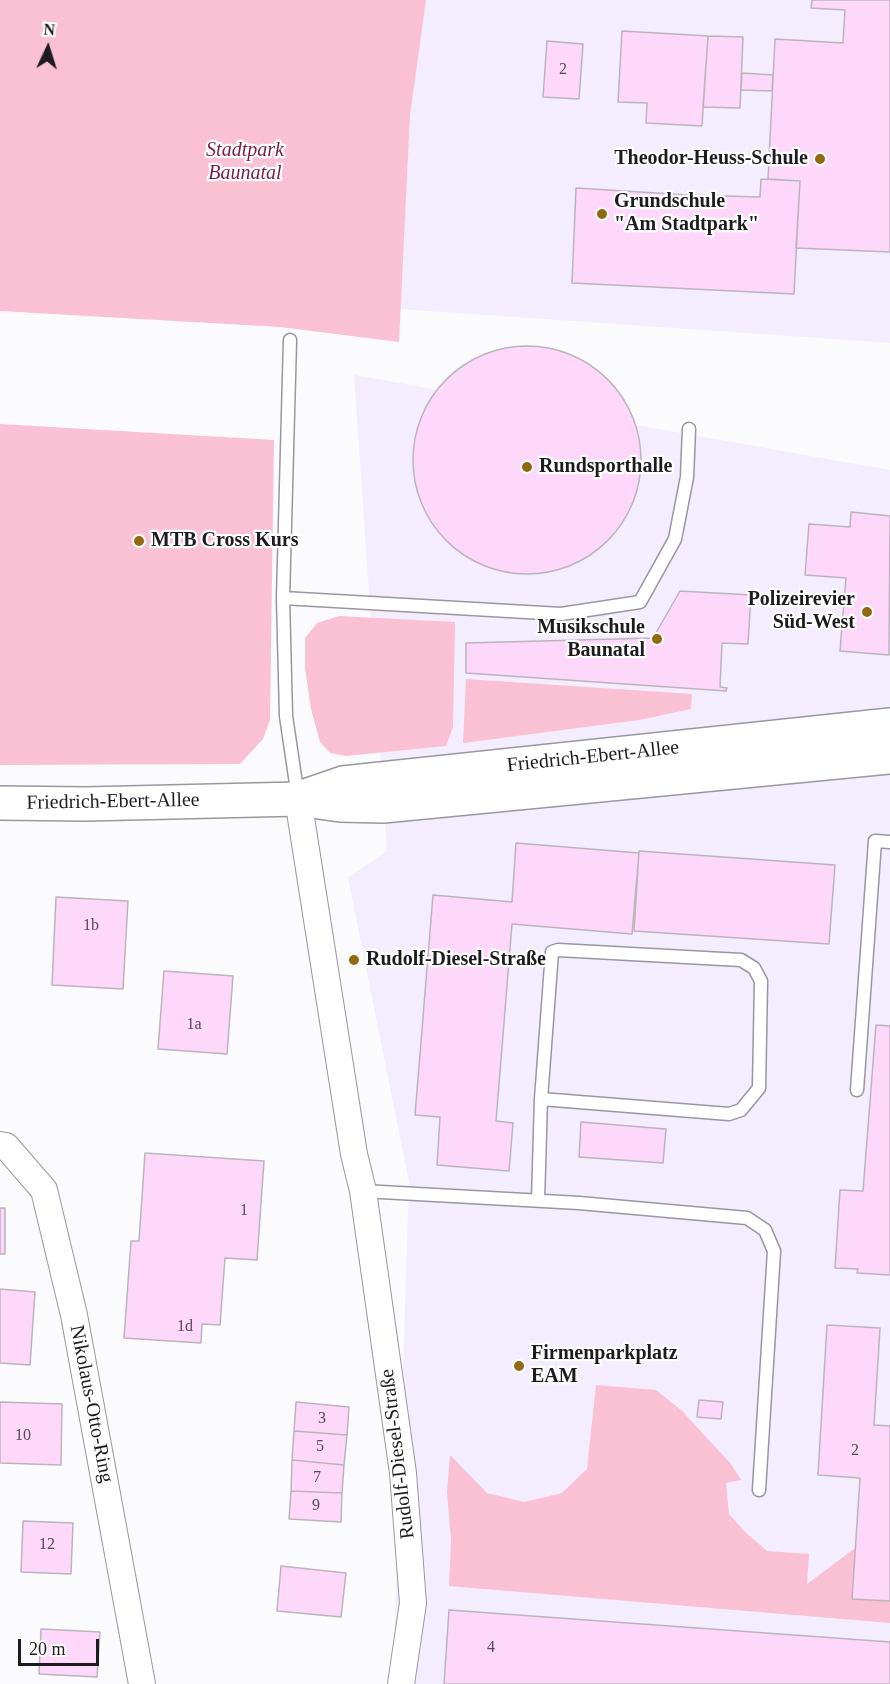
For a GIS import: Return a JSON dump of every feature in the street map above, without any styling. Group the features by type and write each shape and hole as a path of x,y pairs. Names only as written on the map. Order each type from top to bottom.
{"street":[{"name":"Friedrich-Ebert-Allee","path":"298,799 343,783 890,725"},
{"name":"Friedrich-Ebert-Allee","path":"0,802 86,804 298,799 340,805 394,805 890,757"},
{"name":"Rudolf-Diesel-Straße","path":"298,799 354,1154 363,1191 403,1473 413,1603 401,1684"},
{"name":"Nikolaus-Otto-Ring","path":"0,1145 6,1146 44,1190 74,1314 142,1684"}],"lane":[{"path":"290,340 283,598 286,716 298,799"},
{"path":"283,598 390,602 461,610 561,614 640,602 675,539 687,477 688,429"},
{"path":"857,1090 876,841 890,842"},
{"path":"538,1200 541,1099 552,952 558,950 741,960 754,968 761,981 759,1088 741,1110 729,1114 541,1099"},
{"path":"363,1191 538,1200 747,1218 765,1230 774,1251 759,1490"}],"shaded area":[{"path":"426,0 890,0 890,343 400,309 410,116"},
{"path":"354,375 890,470 890,1684 393,1684 409,1182 348,878 387,851"}],"green space":[{"name":"Stadtpark Baunatal","path":"0,0 426,0 410,116 399,342 280,327 0,311"},
{"path":"0,424 274,440 270,720 263,739 240,764 0,765"},
{"path":"339,616 455,622 453,727 446,746 346,756 330,753 320,742 311,709 305,668 305,638 317,623"},
{"path":"466,679 692,694 691,709 639,720 463,743"},
{"path":"596,1385 656,1390 682,1411 731,1464 741,1480 726,1483 729,1514 767,1551 809,1554 807,1584 890,1522 890,1623 449,1586 451,1540 447,1492 450,1455 487,1493 524,1502 562,1493 587,1469"}],"building":[{"path":"812,0 890,0 890,252 796,248 800,181 768,179 775,39 843,43 845,10 811,8"},
{"path":"622,31 708,36 702,126 646,123 647,103 618,102"},
{"path":"708,36 743,37 740,108 703,107"},
{"path":"547,41 583,44 579,99 543,97"},
{"path":"742,73 773,75 772,91 741,90"},
{"path":"761,179 800,181 794,294 572,283 576,188 760,197"},
{"name":"Rundsporthalle","path":"527,346 549,348 571,355 590,365 608,379 622,397 632,416 639,438 641,460 639,482 632,504 622,523 608,541 590,555 571,565 549,572 527,574 505,572 483,565 464,555 446,541 432,523 422,504 415,482 413,460 415,438 422,416 432,397 446,379 464,365 483,355 505,348"},
{"name":"Polizeirevier Süd-West","path":"851,512 890,516 889,655 840,651 846,578 805,575 809,524 850,527"},
{"name":"Musikschule Baunatal","path":"680,591 751,595 748,644 722,643 720,687 727,688 726,691 466,673 466,643 653,638"},
{"path":"516,843 639,853 632,934 512,924 496,1121 513,1123 509,1171 437,1165 440,1117 415,1115 433,895 512,902"},
{"path":"639,851 835,865 829,944 634,931"},
{"path":"56,897 128,901 123,989 52,985"},
{"path":"164,971 233,976 227,1054 158,1049"},
{"path":"876,1025 890,1026 890,1275 857,1273 858,1269 835,1268 840,1190 863,1191"},
{"path":"581,1122 666,1129 663,1163 579,1157"},
{"path":"145,1153 264,1161 257,1260 225,1258 220,1325 202,1324 201,1343 124,1338 131,1241 139,1241"},
{"path":"0,1208 5,1208 5,1254 0,1254"},
{"path":"0,1289 35,1292 30,1365 0,1363"},
{"path":"827,1325 880,1328 874,1425 890,1426 890,1601 852,1599 860,1478 818,1475"},
{"path":"699,1400 723,1402 721,1419 697,1417"},
{"path":"0,1402 62,1404 61,1465 0,1463"},
{"path":"296,1402 349,1407 347,1435 294,1431"},
{"path":"294,1431 347,1435 344,1465 292,1460"},
{"path":"292,1460 344,1465 342,1493 291,1491"},
{"path":"291,1491 342,1493 341,1522 289,1519"},
{"path":"23,1521 73,1523 71,1574 21,1572"},
{"path":"281,1566 346,1573 341,1617 277,1611"},
{"path":"449,1610 890,1642 890,1684 444,1684"},
{"path":"41,1629 100,1632 97,1677 39,1674"}],"place":[{"name":"Theodor-Heuss-Schule","path":"820,159"},
{"name":"Grundschule \"Am Stadtpark\"","path":"602,214"},
{"name":"Rundsporthalle","path":"527,467"},
{"name":"MTB Cross Kurs","path":"139,541"},
{"name":"Polizeirevier Süd-West","path":"867,612"},
{"name":"Musikschule Baunatal","path":"657,639"},
{"name":"Rudolf-Diesel-Straße","path":"354,960"},
{"name":"Firmenparkplatz EAM","path":"519,1366"}]}
